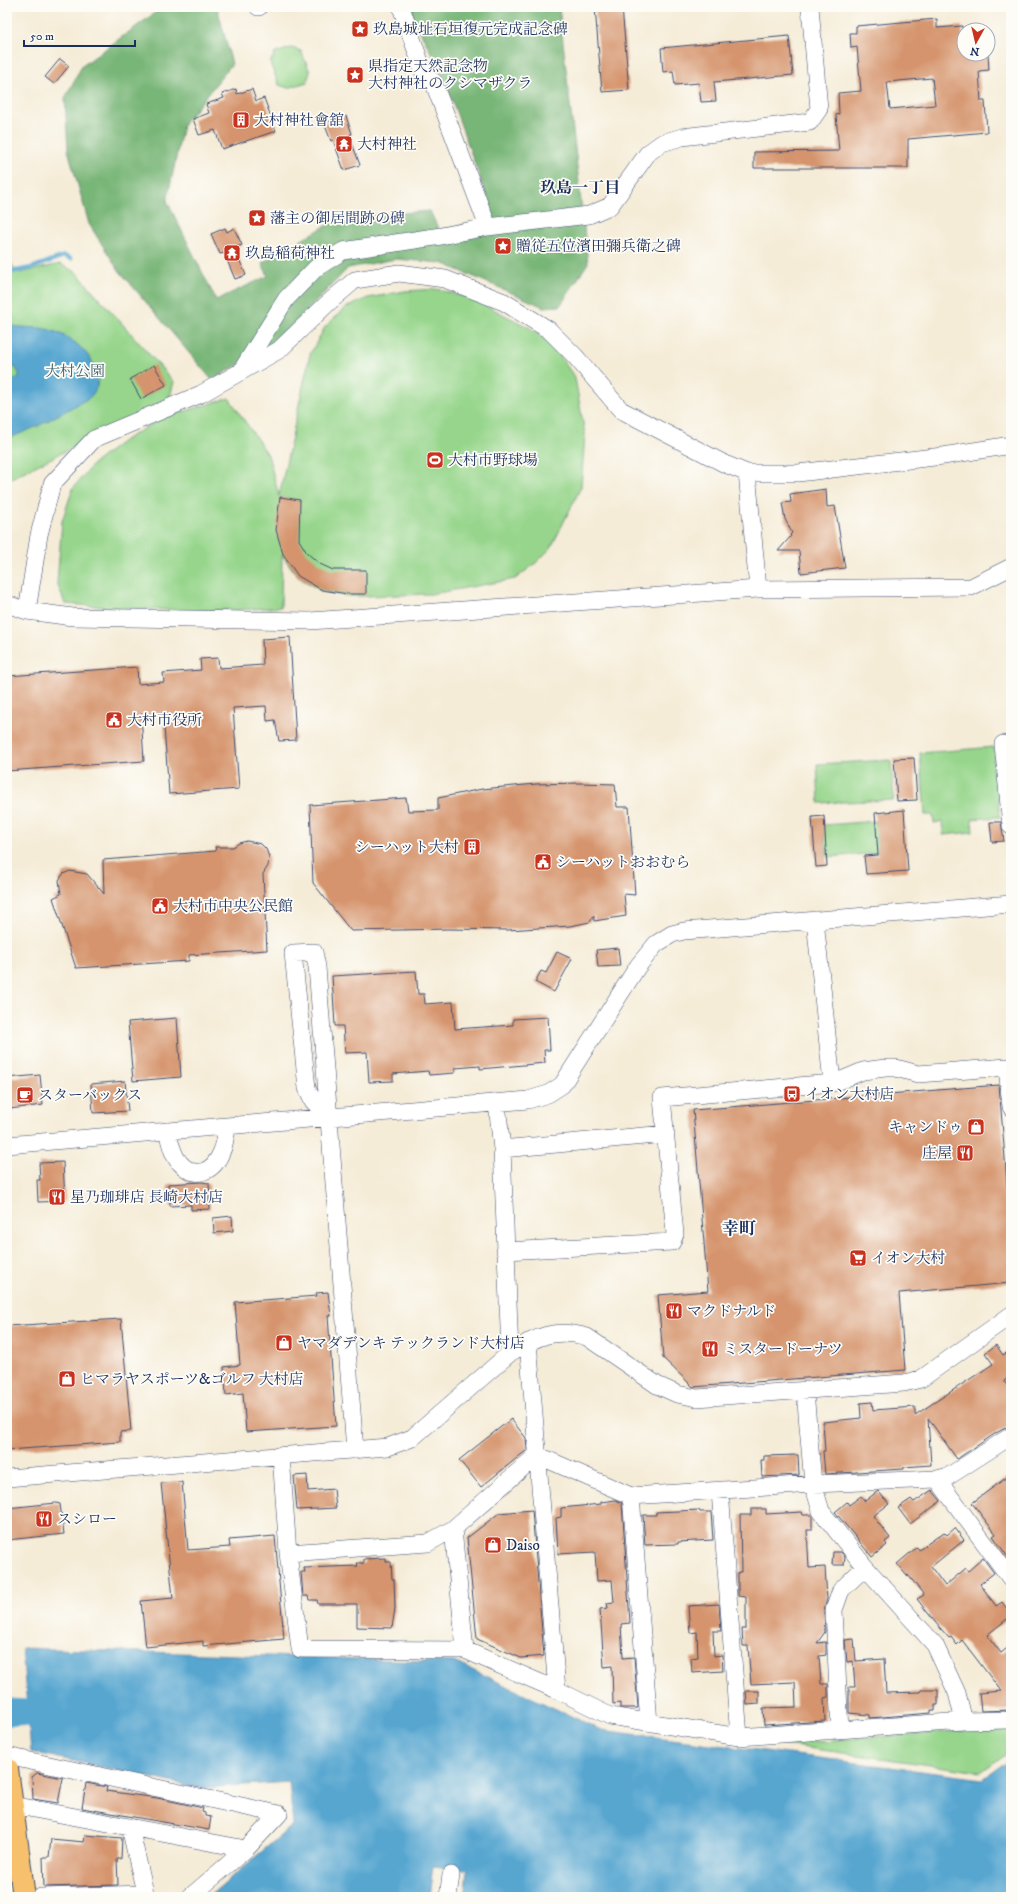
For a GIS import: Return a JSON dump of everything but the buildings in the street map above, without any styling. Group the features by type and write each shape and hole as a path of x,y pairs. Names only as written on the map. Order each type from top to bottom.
{"highway":[{"path":"7,1769 9,1804 24,1897"}],"street":[{"path":"401,7 425,76 433,81 488,227"},
{"path":"242,370 286,299 316,268 343,251 442,236 488,227 589,215 610,206 648,153 662,143 682,137 810,122 819,109 810,7"},
{"path":"27,611 39,535 52,484 94,439 201,394 279,350 328,303 355,280 399,273 445,279 504,302 549,330 575,356 621,410 725,464 747,473 798,473 943,456 1011,445"},
{"path":"747,473 758,589"},
{"path":"7,604 27,611 73,617 310,621 758,589 971,587 1011,567"},
{"path":"1003,744 1011,826"},
{"path":"7,1145 497,1104 528,1100 548,1094 562,1085 638,966 656,944 672,934 684,931 1011,904"},
{"path":"815,920 832,1083"},
{"path":"328,1117 313,1101 307,1088 293,953 314,952 328,1117 355,1450"},
{"path":"505,1251 672,1242 675,1234 662,1098 832,1083 863,1071 885,1068 896,1068 918,1074 1007,1068 1011,1107"},
{"path":"497,1104 502,1149 510,1353"},
{"path":"167,1131 173,1151 179,1163 198,1174 205,1172 214,1164 221,1154 227,1126"},
{"path":"502,1149 666,1134"},
{"path":"7,1478 388,1447 412,1438 510,1353 545,1334 576,1334 587,1337 657,1385 677,1394 697,1398 805,1391 904,1382 921,1379 1011,1315"},
{"path":"528,1342 557,1690"},
{"path":"805,1391 813,1484 821,1510 865,1567 935,1645 957,1693 964,1721"},
{"path":"537,1455 631,1496 813,1484 938,1479 948,1476 1011,1437"},
{"path":"288,1553 428,1543 453,1529 537,1455"},
{"path":"281,1456 288,1553 300,1649 465,1650 557,1690 610,1716 739,1737 964,1721 1011,1720"},
{"path":"938,1479 1011,1579"},
{"path":"720,1491 739,1737"},
{"path":"631,1496 649,1723"},
{"path":"453,1529 465,1650"},
{"path":"840,1731 834,1610 841,1590 865,1567"},
{"path":"7,1756 280,1814 246,1849 190,1897"},
{"path":"9,1804 246,1849"},
{"path":"41,1897 146,1895 130,1827"},
{"path":"448,1897 451,1875"}],"green space":[{"path":"163,7 217,7 232,64 183,125 167,201 216,300 268,276 262,263 341,217 430,211 439,230 495,219 442,73 407,7 559,7 588,263 560,306 544,307 442,263 396,259 348,268 277,342 212,380 117,268 89,224 68,150 65,98 82,66"},
{"path":"291,48 301,51 310,72 307,82 288,88 279,85 270,63 275,53"},
{"name":"大村公園","path":"7,252 13,267 20,273 60,264 76,272 174,382 169,400 7,480"},
{"name":"大村市野球場","path":"436,289 473,299 530,328 553,346 575,378 585,434 581,487 551,548 536,563 515,579 432,594 348,596 321,591 298,577 282,555 281,607 200,610 146,609 65,604 57,583 62,521 73,488 94,463 123,441 162,418 229,398 268,455 279,496 310,354 325,327 347,307 368,298 405,291"},
{"path":"994,747 1000,817 972,819 973,832 943,835 942,822 934,823 933,815 925,815 920,753"},
{"path":"891,760 894,800 819,803 817,764"},
{"path":"876,821 878,853 827,857 824,825"},
{"path":"1011,1727 1011,1750 981,1772 778,1744"}],"water":[{"path":"7,324 19,327 49,330 74,342 92,362 96,370 98,381 96,389 89,398 38,426 7,439 7,382 19,377 19,373 14,366 7,369"},
{"path":"22,1648 455,1662 601,1730 983,1779 1011,1758 1011,1897 465,1897 468,1870 433,1866 429,1897 208,1897 293,1825 289,1782 199,1788 31,1752"}],"waterway":[{"path":"7,273 31,268 64,256 71,259"},
{"path":"7,1712 51,1714"}],"place":[{"name":"玖島城址石垣復元完成記念碑","path":"360,29"},
{"name":"県指定天然記念物 大村神社のクシマザクラ","path":"355,75"},
{"name":"大村神社會舘","path":"241,120"},
{"name":"大村神社","path":"344,144"},
{"name":"藩主の御居間跡の碑","path":"257,218"},
{"name":"贈従五位濱田彌兵衛之碑","path":"503,246"},
{"name":"玖島稲荷神社","path":"232,253"},
{"name":"大村市野球場","path":"435,460"},
{"name":"大村市役所","path":"114,720"},
{"name":"シーハット大村","path":"472,847"},
{"name":"シーハットおおむら","path":"543,862"},
{"name":"大村市中央公民館","path":"160,906"},
{"name":"イオン大村店","path":"792,1094"},
{"name":"スターバックス","path":"25,1095"},
{"name":"キャンドゥ","path":"976,1127"},
{"name":"庄屋","path":"965,1153"},
{"name":"星乃珈琲店 長崎大村店","path":"57,1197"},
{"name":"イオン大村","path":"858,1258"},
{"name":"マクドナルド","path":"674,1311"},
{"name":"ヤマダデンキ テックランド大村店","path":"284,1343"},
{"name":"ミスタードーナツ","path":"710,1349"},
{"name":"ヒマラヤスポーツ&ゴルフ 大村店","path":"67,1379"},
{"name":"スシロー","path":"44,1519"},
{"name":"Daiso","path":"493,1545"}],"district":[{"name":"玖島一丁目","path":"580,187"},
{"name":"幸町","path":"739,1228"}]}
